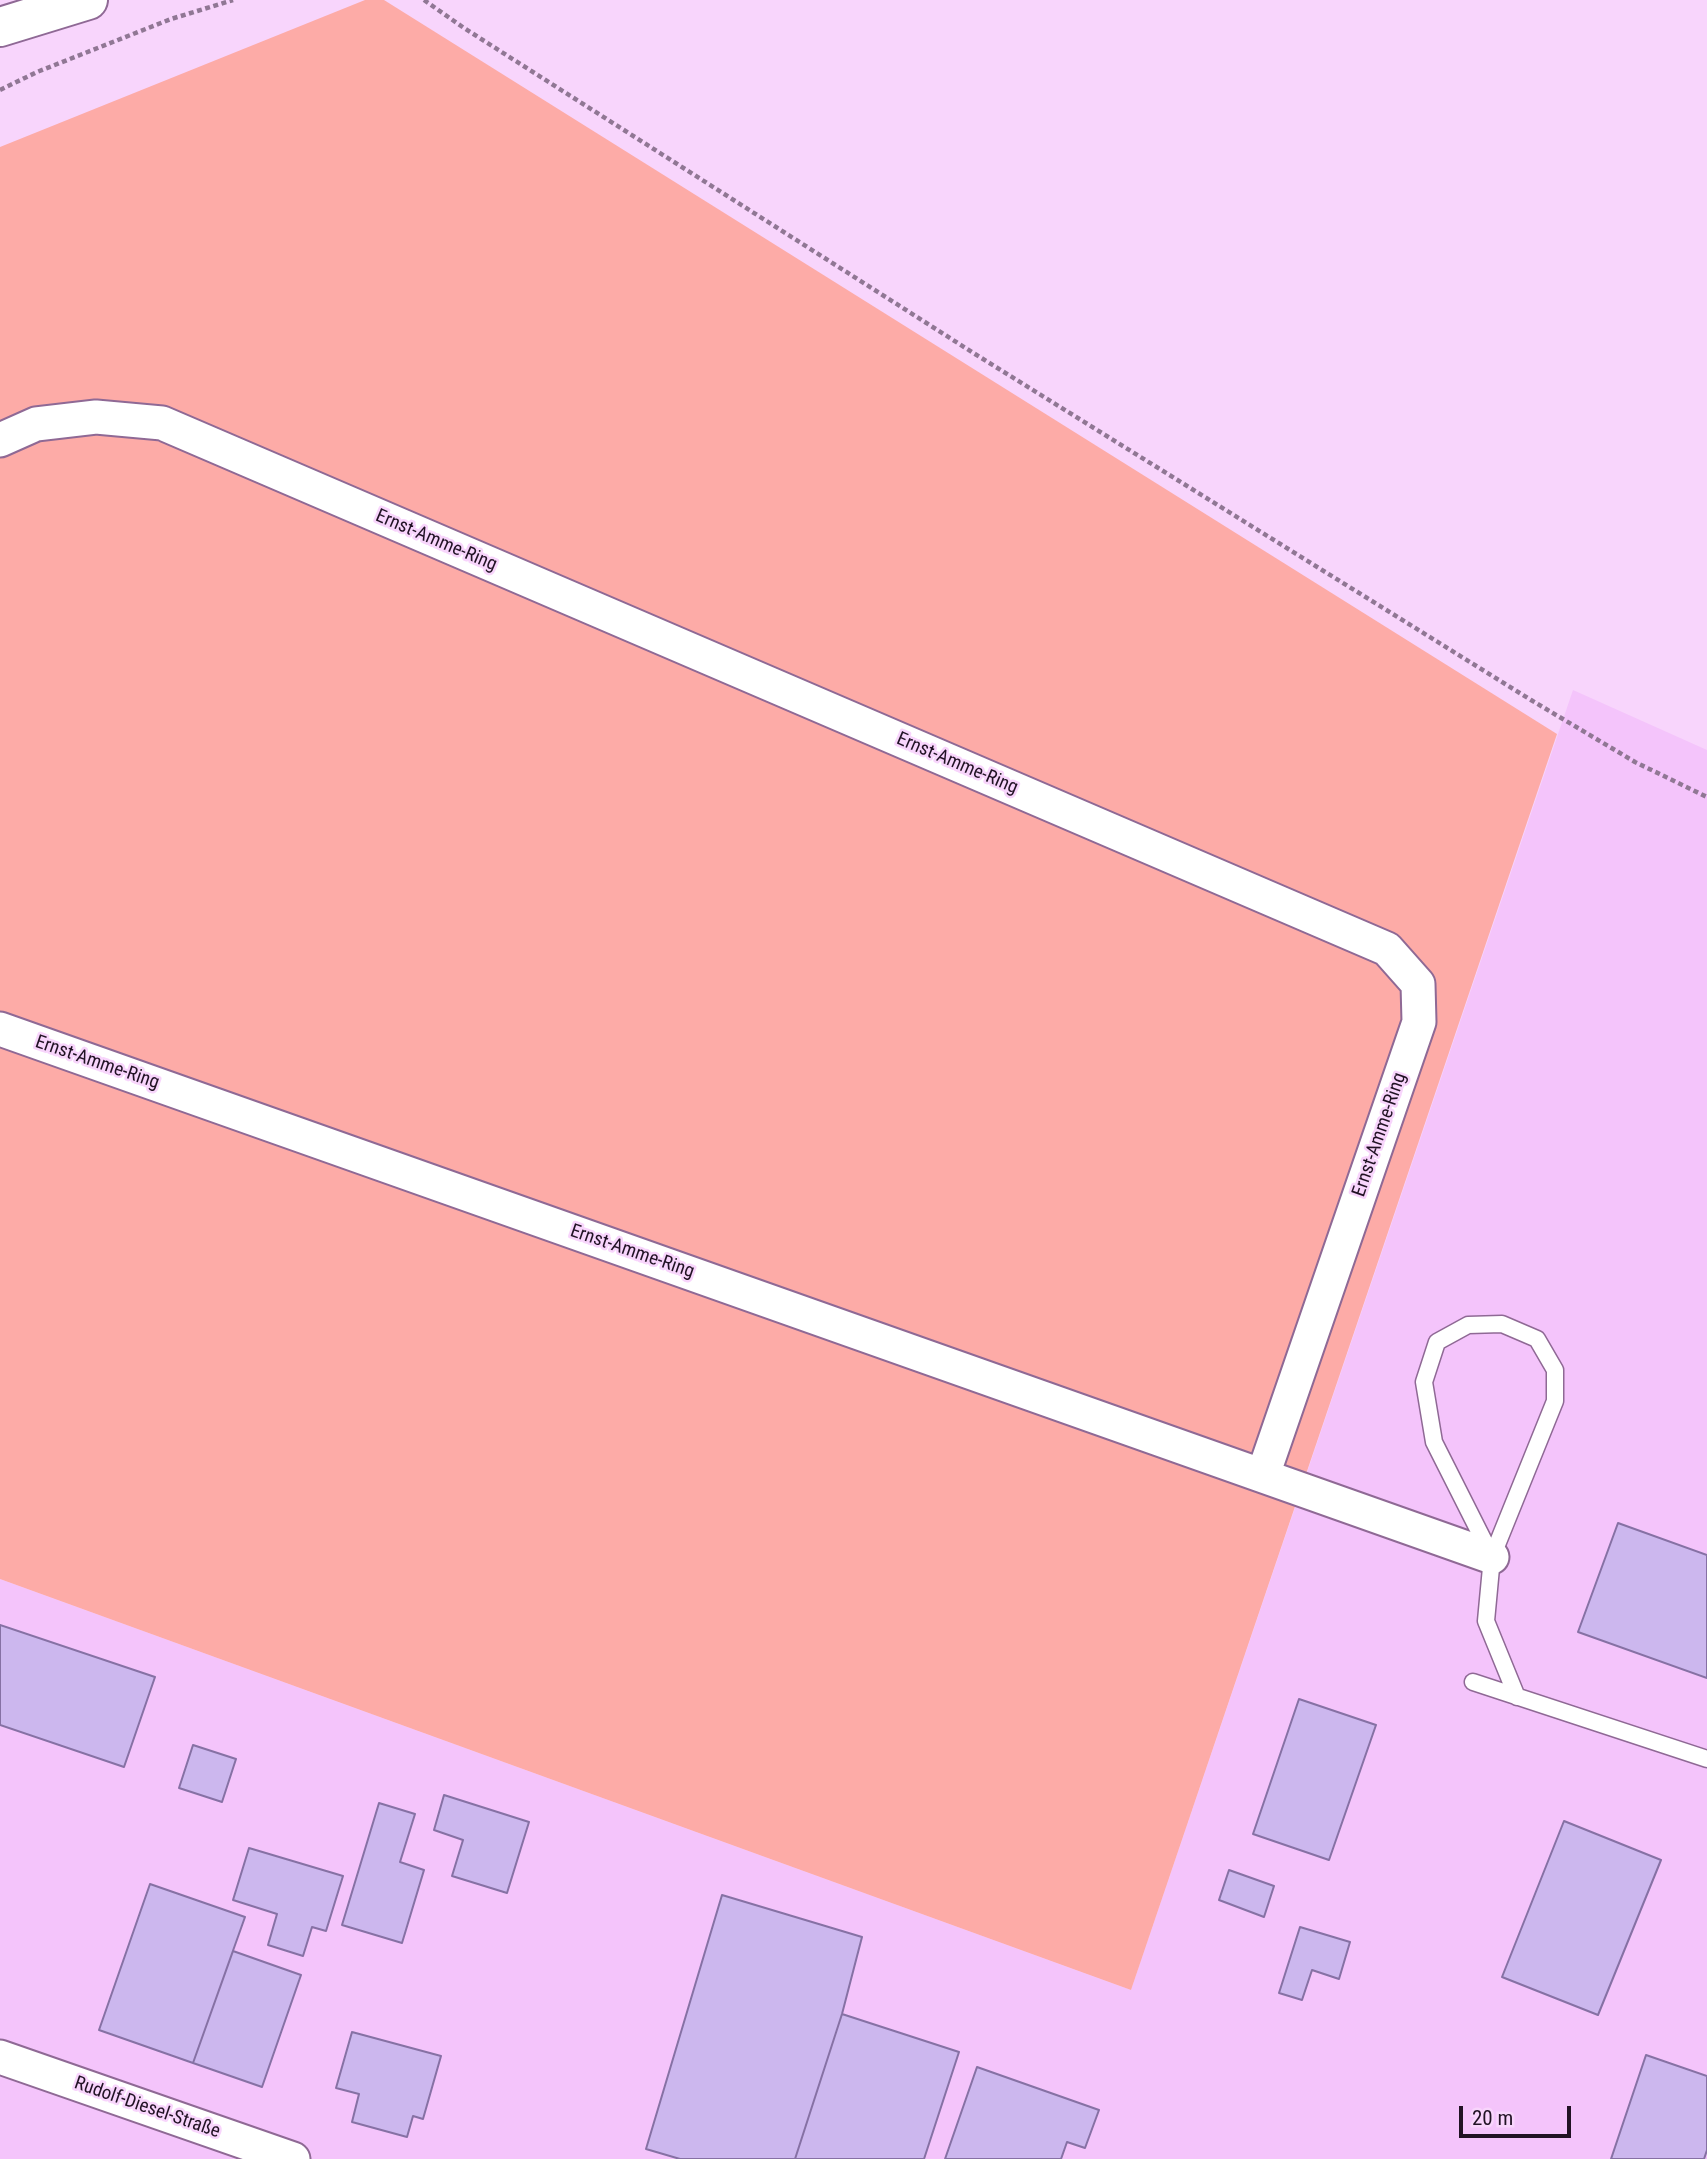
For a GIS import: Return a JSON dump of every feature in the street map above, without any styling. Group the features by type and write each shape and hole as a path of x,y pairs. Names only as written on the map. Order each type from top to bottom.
{"main road":[{"path":"0,27 88,0"}],"street":[{"name":"Ernst-Amme-Ring","path":"0,440 36,424 96,417 162,423 1387,949 1418,984 1419,1022 1264,1475"},
{"name":"Ernst-Amme-Ring","path":"0,1029 1492,1557"},
{"name":"Rudolf-Diesel-Straße","path":"0,2057 293,2159"}],"lane":[{"path":"1492,1557 1434,1442 1424,1382 1437,1342 1468,1325 1502,1324 1537,1339 1555,1370 1555,1401 1492,1557 1486,1621 1517,1697"},
{"path":"1473,1682 1707,1759"}],"path":[{"path":"0,90 37,72 171,19 233,0"},
{"path":"424,0 975,354 1531,700 1635,762 1707,797"}],"shaded area":[{"path":"365,0 384,0 1557,734 1131,1990 0,1579 0,147"},
{"path":"1573,690 1707,750 1707,2159 0,2159 0,1579 1131,1990"}],"building":[{"path":"1618,1523 1707,1555 1707,1678 1578,1632"},
{"path":"0,1625 155,1677 124,1767 0,1725"},
{"path":"1299,1699 1376,1725 1329,1860 1253,1834"},
{"path":"193,1745 236,1759 222,1802 179,1788"},
{"path":"444,1795 529,1822 507,1893 452,1876 463,1840 434,1830"},
{"path":"379,1803 415,1814 400,1862 424,1870 402,1943 342,1925"},
{"path":"1564,1821 1661,1860 1598,2015 1502,1977"},
{"path":"249,1848 343,1876 326,1931 312,1927 303,1956 268,1945 277,1914 233,1900"},
{"path":"1229,1870 1274,1886 1264,1917 1219,1900"},
{"path":"150,1884 245,1917 193,2063 99,2030"},
{"path":"722,1895 862,1937 842,2014 795,2159 680,2159 646,2149"},
{"path":"1300,1927 1350,1942 1339,1979 1312,1970 1302,2000 1279,1993"},
{"path":"233,1951 301,1975 262,2087 193,2063"},
{"path":"842,2014 959,2052 924,2159 795,2159"},
{"path":"352,2032 441,2056 423,2119 413,2116 407,2137 352,2122 359,2094 336,2088"},
{"path":"1646,2055 1707,2076 1707,2150 1704,2159 1611,2159"},
{"path":"977,2067 1099,2110 1085,2148 1067,2142 1061,2159 945,2159"}]}
